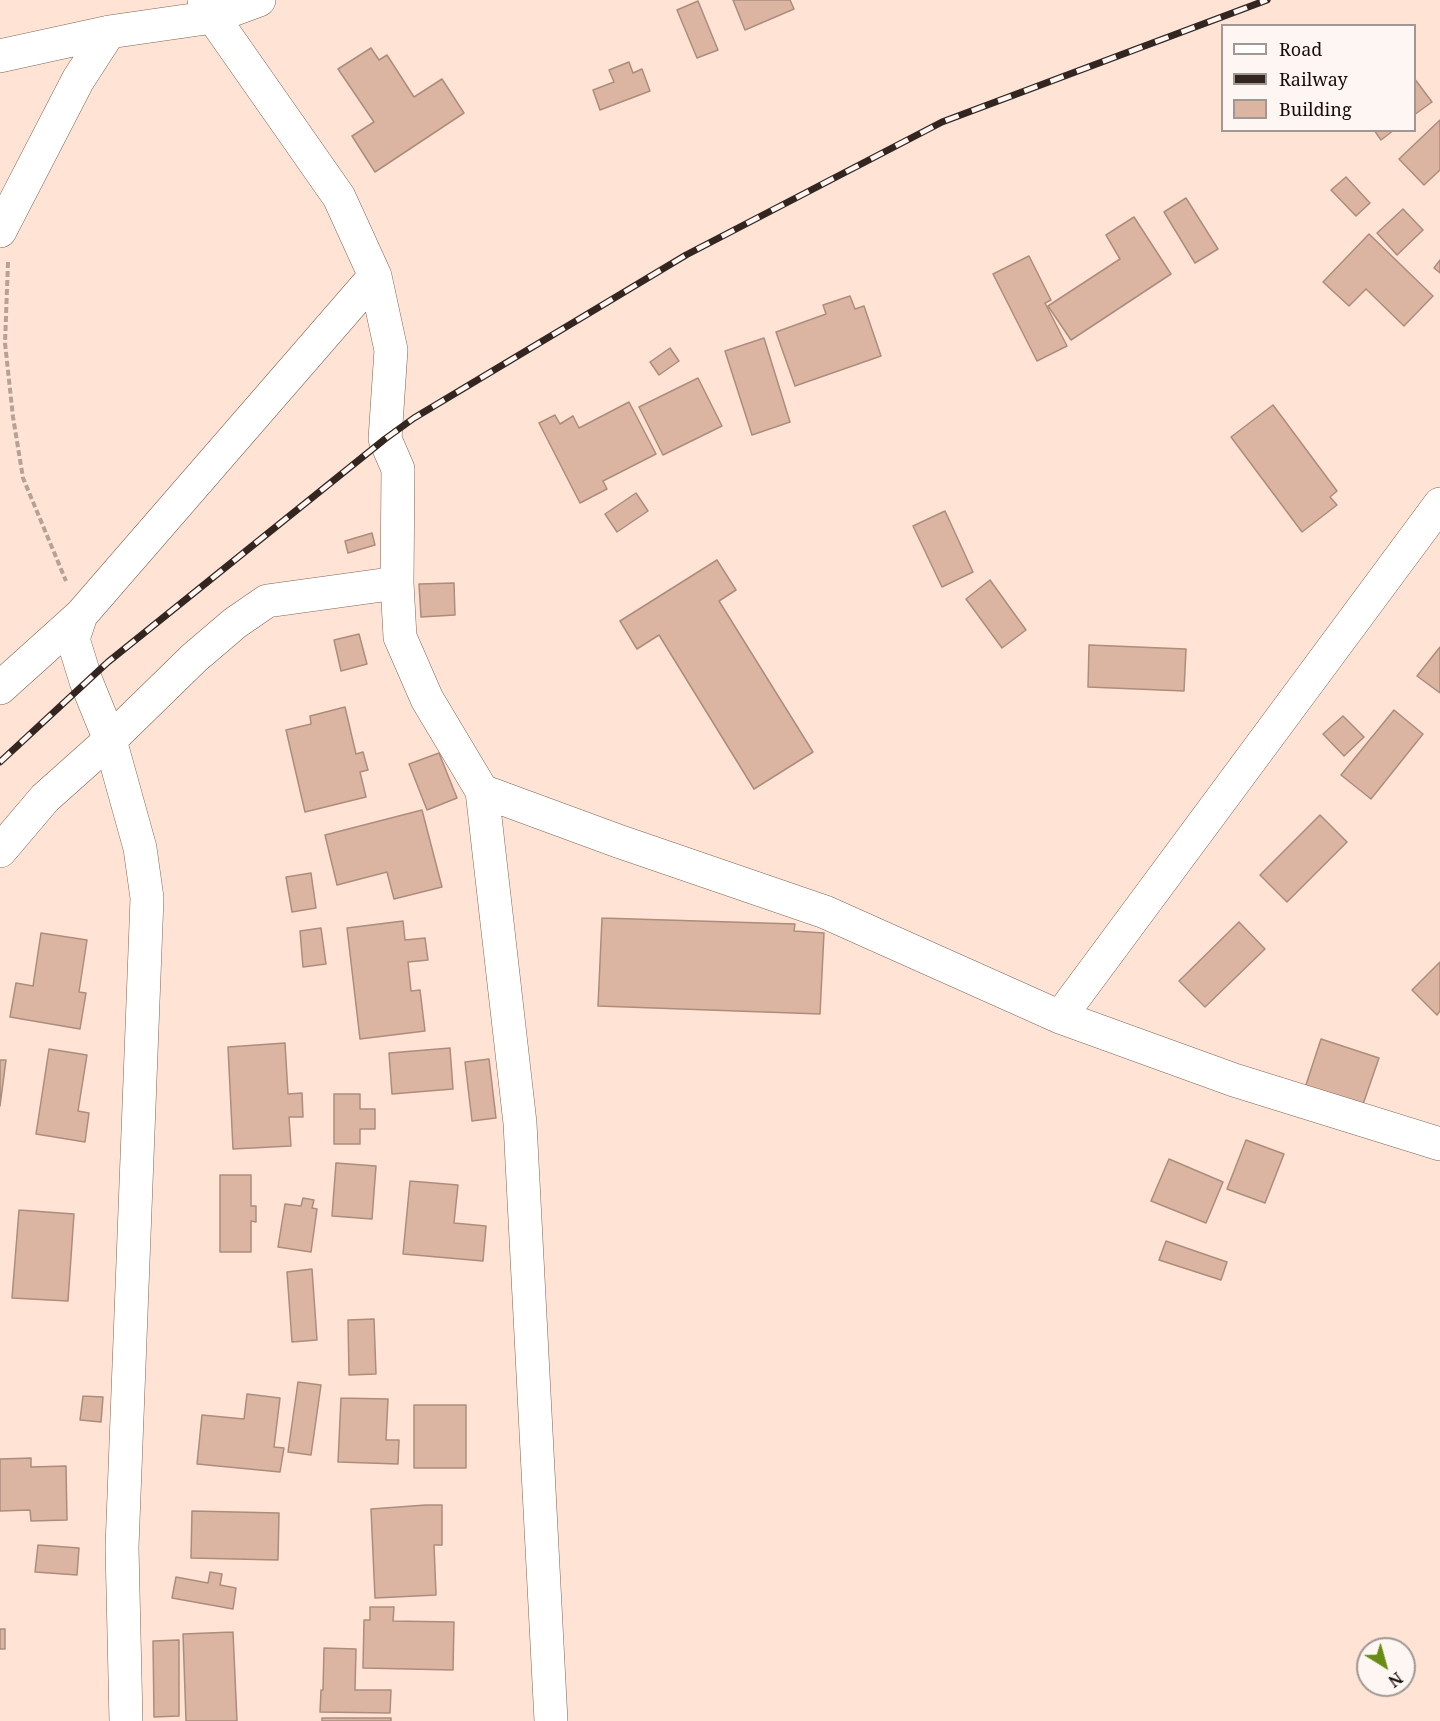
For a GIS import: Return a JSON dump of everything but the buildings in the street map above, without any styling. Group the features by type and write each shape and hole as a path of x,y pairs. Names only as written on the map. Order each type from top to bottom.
{"street":[{"path":"0,56 259,0"},
{"path":"209,9 339,197 375,276 391,350 385,439 398,468 397,583 400,638 427,699 482,791 520,1123 551,1721"},
{"path":"5,223 78,80 109,32"},
{"path":"0,688 81,615 375,276"},
{"path":"1060,1017 1440,504"},
{"path":"0,851 45,798 110,740 194,658 235,623 267,602 397,583"},
{"path":"81,615 73,639 86,681 110,740 140,848 147,898 122,1547 126,1721"},
{"path":"482,791 618,841 825,912 1060,1017 1234,1080 1434,1132"}],"path":[{"path":"5,223 5,344 22,478 81,615"}],"railway":[{"path":"0,762 108,662 414,418 686,255 942,122 1267,0"}]}
